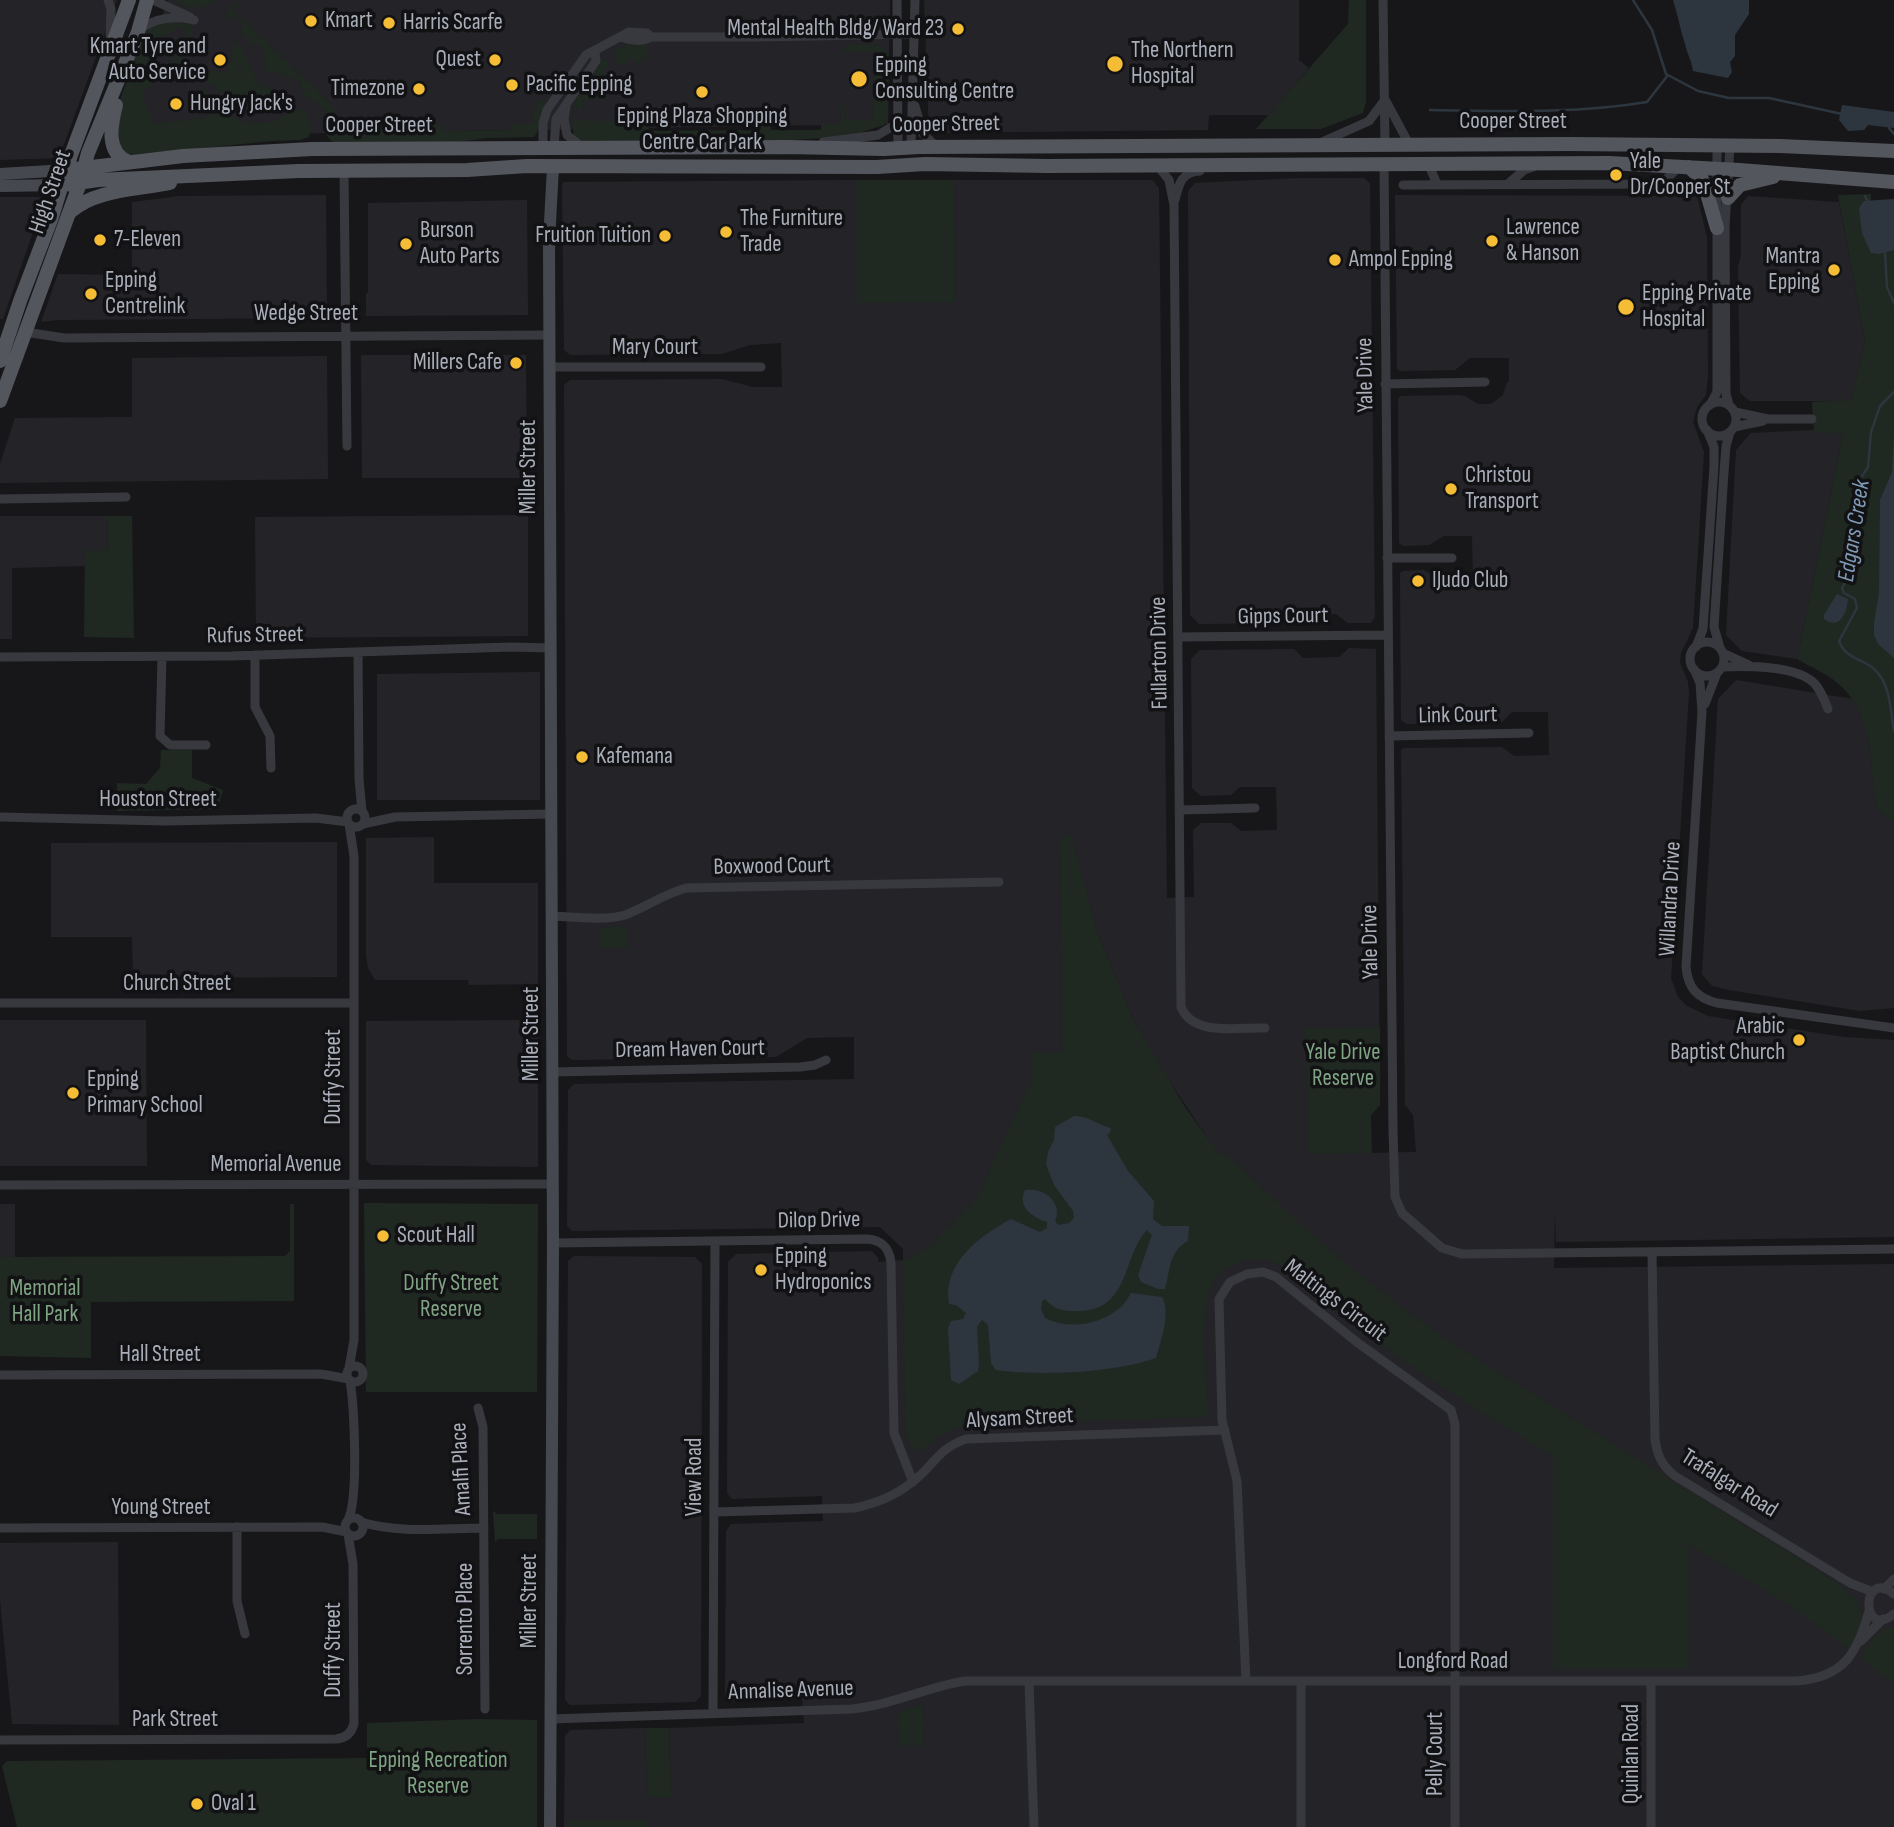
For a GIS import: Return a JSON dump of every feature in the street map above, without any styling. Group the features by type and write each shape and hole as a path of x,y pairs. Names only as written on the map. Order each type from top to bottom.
{"main road":[{"name":"High Street","path":"0,401 13,338 67,170 130,0"},
{"name":"High Street","path":"0,361 13,338 68,213 151,2"},
{"path":"124,69 110,133 120,158 129,162"},
{"path":"1384,162 1385,145"},
{"name":"Cooper Street","path":"67,170 242,152 312,149 1409,145 1723,146 1894,151"},
{"path":"1170,146 1174,154 1191,164"},
{"path":"548,148 548,167"},
{"path":"905,148 905,165"},
{"path":"312,149 316,158 344,171"},
{"name":"Cooper Street","path":"63,185 205,174 548,167 1384,162 1594,163 1723,169 1894,182"},
{"path":"1684,167 1703,181 1717,228"},
{"path":"68,213 83,202 205,174"},
{"path":"1728,198 1740,185 1788,174"}],"street":[{"path":"108,0 111,9 110,53"},
{"path":"130,0 151,2 194,20 177,18 153,22 138,32"},
{"path":"170,0 174,10"},
{"path":"897,0 898,123 905,148"},
{"path":"905,148 912,98 915,0"},
{"path":"1383,0 1385,145"},
{"path":"548,148 544,116 547,110 586,55 621,37 628,40 651,37 915,34"},
{"path":"548,148 556,119 596,61 595,52"},
{"path":"912,98 923,134 930,142 940,147"},
{"path":"1318,145 1369,121 1385,100"},
{"path":"1385,100 1409,145"},
{"path":"567,105 564,119 567,135 584,148"},
{"path":"787,147 869,137 885,132 898,123"},
{"path":"1723,146 1717,228 1717,392 1702,420 1714,447 1714,466 1703,628 1691,655 1694,669 1707,676 1719,670 1751,666 1799,674 1821,692 1829,709"},
{"name":"Yale Drive","path":"1384,162 1393,1130 1398,1205 1402,1213 1443,1248 1462,1254 1894,1250"},
{"name":"Fullarton Drive","path":"1174,205 1180,182 1190,172 1253,171 1290,163"},
{"path":"1428,163 1437,184"},
{"name":"Cooper Street","path":"1508,184 1530,168 1594,163"},
{"name":"Fullarton Drive","path":"1155,164 1169,180 1174,205 1181,1007 1185,1016 1200,1026 1265,1028"},
{"name":"Miller Street","path":"548,167 553,1184 550,1827"},
{"name":"Cooper Street","path":"1403,185 1656,184 1684,167"},
{"path":"1719,670 1722,651 1714,627 1725,459 1736,422 1727,394 1724,298 1728,198 1723,169"},
{"name":"Cooper Street","path":"0,174 67,170"},
{"path":"344,171 346,446"},
{"name":"Cooper Street","path":"0,186 63,185"},
{"name":"Wedge Street","path":"13,338 549,335"},
{"name":"Mary Court","path":"549,367 761,367"},
{"path":"1385,384 1485,382"},
{"path":"1710,405 1719,402 1769,419 1812,419"},
{"path":"1707,430 1716,436 1769,419"},
{"path":"0,499 127,497"},
{"path":"1387,558 1452,558"},
{"name":"Gipps Court","path":"1179,638 1388,635"},
{"path":"1696,647 1700,643 1711,642 1751,666"},
{"name":"Rufus Street","path":"0,657 358,653 551,645"},
{"path":"357,811 347,817 354,827 363,825 366,820 357,811 358,653"},
{"path":"255,655 255,707 270,736 271,768"},
{"path":"162,657 160,736 170,745 206,745"},
{"name":"Willandra Drive","path":"1694,669 1700,683 1702,712 1686,967 1691,988 1707,1000 1894,1028"},
{"name":"Willandra Drive","path":"1702,712 1719,670"},
{"name":"Link Court","path":"1389,736 1529,733"},
{"path":"1181,810 1255,808"},
{"name":"Houston Street","path":"0,817 164,821 316,818 357,811 395,817 551,814"},
{"name":"Houston Street","path":"363,825 395,817"},
{"name":"Houston Street","path":"316,818 349,823"},
{"name":"Duffy Street","path":"348,1521 352,1513 354,1494 354,1412 349,1374 354,1340 354,856 349,823"},
{"name":"Duffy Street","path":"354,856 363,825"},
{"name":"Boxwood Court","path":"552,916 625,915 667,893 686,888 999,883"},
{"name":"Church Street","path":"0,1003 353,1003"},
{"name":"Willandra Drive","path":"1867,1026 1894,1023"},
{"name":"Dream Haven Court","path":"552,1072 800,1067 826,1060"},
{"name":"Memorial Avenue","path":"0,1185 553,1184"},
{"name":"View Road","path":"713,1713 715,1241"},
{"name":"Dilop Drive","path":"553,1243 878,1241 888,1249 891,1262 894,1433 913,1482"},
{"name":"Trafalgar Road","path":"1652,1252 1654,1439 1663,1464 1675,1476 1850,1583 1873,1592"},
{"name":"Maltings Circuit","path":"1246,1681 1237,1481 1222,1420 1219,1299 1230,1282 1247,1274 1263,1272 1276,1277 1358,1343 1451,1410 1455,1424 1455,1682"},
{"name":"Duffy Street","path":"354,1340 361,1368"},
{"path":"356,1366 361,1368 363,1373 361,1379 356,1382 349,1374 356,1366"},
{"name":"Hall Street","path":"0,1375 349,1374"},
{"name":"Duffy Street","path":"354,1412 361,1379"},
{"name":"Amalfi Place","path":"478,1408 483,1427 484,1528"},
{"name":"Alysam Street","path":"714,1512 855,1508 886,1499 913,1482 950,1445 967,1439 1224,1430"},
{"name":"Duffy Street","path":"354,1494 360,1521"},
{"path":"353,1518 360,1521 362,1528 354,1533 345,1527 348,1521 353,1518"},
{"name":"Young Street","path":"321,1527 348,1521"},
{"name":"Young Street","path":"360,1521 384,1527"},
{"path":"237,1527 237,1601 245,1634"},
{"name":"Young Street","path":"0,1528 321,1527 354,1533 384,1527 484,1528"},
{"name":"Sorrento Place","path":"484,1528 485,1709"},
{"name":"Duffy Street","path":"349,1734 354,1723 354,1533"},
{"path":"1873,1592 1884,1589 1894,1579"},
{"name":"Trafalgar Road","path":"1850,1583 1868,1608"},
{"path":"1884,1589 1894,1594"},
{"name":"Longford Road","path":"1861,1641 1873,1592"},
{"path":"1868,1608 1875,1617 1889,1618"},
{"name":"Longford Road","path":"1029,1681 1810,1680 1833,1672 1843,1665 1861,1641 1889,1618"},
{"name":"Annalise Avenue","path":"551,1719 852,1710 884,1704 965,1681 1029,1681"},
{"path":"1029,1681 1034,1827"},
{"path":"1301,1681 1301,1827"},
{"name":"Pelly Court","path":"1455,1682 1455,1827"},
{"name":"Quinlan Road","path":"1651,1682 1651,1827"},
{"name":"Park Street","path":"0,1740 336,1739 349,1734"}],"shaded area":[{"path":"0,0 117,0 59,158 0,160"},
{"name":"Pacific Epping","path":"168,0 890,0 888,124 146,136 124,115"},
{"name":"The Northern Hospital","path":"924,0 1299,0 1299,60 1309,68 1269,115 1209,115 1208,130 929,133"},
{"path":"1673,0 1749,0 1749,14 1735,35 1735,56 1730,62 1732,72 1728,78 1693,71"},
{"path":"1842,105 1894,112 1894,128 1868,125 1864,130 1848,131 1839,120"},
{"path":"1364,178 1370,183 1375,617 1371,623 1348,623 1336,614 1304,614 1294,623 1199,624 1190,615 1188,191 1195,183"},
{"path":"1152,180 1159,188 1167,898 1194,897 1193,830 1201,823 1231,823 1241,831 1277,830 1276,787 1240,787 1231,795 1201,796 1192,788 1191,659 1200,650 1294,649 1303,658 1339,657 1349,648 1376,649 1380,1105 1371,1115 1372,1153 1416,1152 1413,1115 1405,1105 1401,750 1502,747 1514,756 1549,755 1548,712 1512,712 1502,722 1407,724 1401,720 1400,573 1423,570 1441,579 1473,579 1472,536 1444,536 1429,545 1403,546 1399,543 1398,399 1401,396 1458,395 1478,404 1491,404 1503,395 1509,382 1509,358 1470,358 1455,370 1397,369 1395,195 1697,196 1707,237 1708,376 1706,395 1697,407 1693,422 1704,452 1693,628 1681,653 1680,663 1688,682 1689,693 1671,978 1678,997 1687,1006 1708,1016 1844,1037 1894,1040 1894,1237 1556,1242 1555,1213 1554,1268 1894,1264 1894,1827 564,1827 565,1736 570,1730 645,1728 647,1797 671,1797 669,1728 804,1723 802,1699 730,1702 725,1696 726,1531 731,1524 823,1521 822,1496 732,1499 727,1493 728,1262 736,1254 872,1251 878,1262 903,1260 903,1249 880,1227 572,1231 567,1226 568,1090 574,1084 854,1079 854,1037 807,1038 776,1057 572,1060 567,1056 564,385 570,380 722,379 753,387 782,387 781,343 750,345 722,354 570,355 564,350 564,182","holes":["1097,931 1134,1021 1158,1064 1219,1155 1061,939"]},
{"path":"326,195 327,318 41,322 58,274 132,275 132,202 180,196"},
{"path":"1748,196 1839,202 1865,342 1851,401 1750,401 1740,393 1738,267 1741,255 1741,205"},
{"path":"0,197 41,197 43,203 3,319 0,319"},
{"path":"1894,199 1894,250 1871,253 1862,233 1859,208 1864,201"},
{"path":"527,200 528,315 366,316 368,203"},
{"path":"361,355 526,355 527,478 362,478"},
{"path":"327,356 328,479 0,483 0,464 15,418 132,417 132,358"},
{"path":"1814,430 1814,433 1843,433 1797,659 1742,651 1726,635 1736,450 1751,433"},
{"path":"1894,433 1894,658 1878,644 1874,635 1874,623 1879,593 1880,500 1892,472"},
{"path":"528,515 528,636 256,638 255,517"},
{"path":"0,516 107,516 108,550 85,551 85,566 12,568 12,639 0,639"},
{"path":"1837,594 1848,599 1842,618 1834,623 1824,619 1824,615"},
{"path":"540,672 540,800 377,800 377,674"},
{"path":"1736,680 1853,699 1862,713 1877,807 1894,822 1894,1008 1860,1011 1729,990 1712,986 1702,974 1718,699"},
{"path":"434,837 434,883 538,883 538,984 469,985 468,980 375,980 368,968 366,956 366,838"},
{"path":"337,842 337,977 133,978 132,937 51,937 51,843"},
{"name":"Epping Primary School","path":"0,1020 146,1020 147,1166 0,1166"},
{"path":"538,1020 538,1167 371,1165 366,1160 366,1021"},
{"path":"1074,1116 1111,1128 1107,1135 1128,1171 1154,1201 1153,1219 1162,1226 1189,1226 1188,1241 1174,1256 1165,1289 1141,1282 1138,1275 1152,1235 1147,1230 1122,1282 1106,1303 1092,1309 1069,1311 1055,1307 1045,1299 1041,1309 1045,1318 1074,1325 1094,1322 1113,1313 1131,1293 1162,1297 1166,1310 1156,1358 1119,1367 1077,1372 996,1370 991,1363 988,1325 982,1320 977,1327 978,1371 959,1384 951,1380 948,1328 951,1321 963,1319 966,1313 956,1305 949,1304 951,1276 965,1253 975,1243 1011,1219 1040,1232 1047,1228 1047,1222 1031,1214 1024,1206 1025,1190 1038,1190 1050,1197 1056,1208 1055,1221 1058,1225 1069,1223 1074,1218 1073,1211 1054,1185 1046,1164 1054,1140 1055,1127"},
{"path":"0,1204 15,1204 15,1257 0,1257"},
{"path":"574,1256 695,1257 702,1264 701,1696 695,1702 570,1705 565,1700 568,1261"},
{"path":"118,1542 119,1725 12,1724 0,1600 0,1543"}],"green space":[{"path":"173,0 215,0 194,8"},
{"path":"1349,0 1366,0 1366,102 1363,113 1321,129 1256,129 1348,24"},
{"path":"233,2 240,3 233,10 337,110 335,112 325,111 314,100 298,95 306,90 300,87 302,82 274,71 271,76 262,63 267,61 259,44 253,46 240,31 243,26 233,14 227,19 225,16"},
{"path":"175,21 190,26 193,32 181,62 172,65 178,42 183,41 187,35 183,28 179,27 168,36 161,34 150,79 154,85 145,90 143,100 155,124 205,118 209,113 208,99 202,87 230,114 244,122 269,122 292,111 302,111 310,120 309,137 129,156 120,153 113,120 142,37 150,26"},
{"path":"236,40 258,81 273,91 290,96 266,111 250,114 235,106 209,83 207,78 213,70 226,74"},
{"path":"633,43 645,43 647,58 641,59 641,64 635,63 635,59 628,59 628,64 619,65 613,54 616,49"},
{"path":"844,45 875,45 889,54 888,119 884,125 862,132 862,135 794,140 581,142 574,137 572,119 645,121 650,131 753,130 753,122 770,124 771,130 821,130 821,124 841,124 840,105 844,105 845,120 874,119 873,52 844,52"},
{"path":"607,58 610,67 604,68 604,100 584,100 583,110 574,110 578,96"},
{"path":"544,98 546,102 534,137 456,142 335,143 328,137 325,128 328,124 343,122 359,129 377,130 424,129 436,124 442,125 443,131 514,130 514,124 533,123 534,109"},
{"path":"857,180 954,180 955,302 857,303"},
{"path":"1871,194 1871,200 1894,212 1894,822 1877,807 1868,739 1857,707 1848,693 1835,681 1797,659 1843,433 1814,433 1812,402 1851,400 1865,342 1838,195"},
{"path":"107,516 132,516 134,638 84,637 85,551 108,549"},
{"path":"161,750 192,750 192,778 223,790 218,809 117,811 117,783 146,784 160,768"},
{"path":"1060,836 1071,836 1097,931 1134,1021 1185,1107 1220,1155 1228,1155 1333,1252 1377,1289 1438,1333 1843,1587 1858,1602 1862,1617 1861,1626 1849,1649 1793,1608 1689,1544 1689,1669 1553,1669 1553,1456 1407,1363 1348,1320 1295,1274 1267,1260 1238,1262 1220,1274 1209,1292 1204,1346 1209,1417 967,1425 941,1434 923,1450 914,1450 905,1427 903,1261 929,1248 978,1196 1032,1078 1032,1053 1062,1053"},
{"path":"628,926 628,948 600,948 600,928"},
{"name":"Yale Drive Reserve","path":"1380,1027 1380,1105 1371,1115 1371,1153 1308,1154 1306,1028"},
{"name":"Duffy Street Reserve","path":"364,1203 538,1204 537,1392 366,1392"},
{"name":"Memorial Hall Park","path":"290,1204 294,1204 294,1301 91,1302 91,1358 0,1356 0,1257 285,1256 290,1251"},
{"path":"493,1511 497,1514 537,1514 537,1539 498,1539 495,1542"},
{"path":"1890,1626 1894,1628 1894,1685 1860,1658 1874,1637"},
{"path":"923,1704 924,1745 899,1746 898,1713"},
{"name":"Epping Recreation Reserve","path":"537,1720 537,1827 17,1827 2,1766 7,1761 367,1758 367,1723"},
{"path":"645,1728 669,1728 671,1797 647,1798"},
{"path":"570,1820 649,1820 649,1827 570,1827"}],"waterway":[{"name":"Edgars Creek","path":"1633,0 1652,30 1666,74 1698,91 1729,98 1769,98 1842,114"},
{"path":"1430,110 1566,110 1620,106 1647,102 1668,75"},
{"path":"1889,128 1894,134"},
{"name":"Edgars Creek","path":"1865,196 1869,203"},
{"name":"Edgars Creek","path":"1885,252 1887,287 1894,303"},
{"name":"Edgars Creek","path":"1894,392 1880,406 1871,432 1868,467 1859,481 1852,533 1856,549 1855,564 1842,588 1844,593 1855,599 1857,608 1839,641 1845,651 1879,674 1889,697 1894,731"}],"place":[{"name":"Kmart","path":"311,21"},
{"name":"Harris Scarfe","path":"389,23"},
{"name":"Mental Health Bldg/ Ward 23","path":"958,29"},
{"name":"Kmart Tyre and Auto Service","path":"220,60"},
{"name":"Quest","path":"495,60"},
{"name":"The Northern Hospital","path":"1115,64"},
{"name":"Epping Consulting Centre","path":"859,79"},
{"name":"Pacific Epping","path":"512,85"},
{"name":"Timezone","path":"419,89"},
{"name":"Epping Plaza Shopping Centre Car Park","path":"702,92"},
{"name":"Hungry Jack's","path":"176,104"},
{"name":"Yale Dr/Cooper St","path":"1616,175"},
{"name":"The Furniture Trade","path":"726,232"},
{"name":"Fruition Tuition","path":"665,236"},
{"name":"7-Eleven","path":"100,240"},
{"name":"Lawrence & Hanson","path":"1492,241"},
{"name":"Burson Auto Parts","path":"406,244"},
{"name":"Ampol Epping","path":"1335,260"},
{"name":"Mantra Epping","path":"1834,270"},
{"name":"Epping Centrelink","path":"91,294"},
{"name":"Epping Private Hospital","path":"1626,307"},
{"name":"Millers Cafe","path":"516,363"},
{"name":"Christou Transport","path":"1451,489"},
{"name":"IJudo Club","path":"1418,581"},
{"name":"Kafemana","path":"582,757"},
{"name":"Arabic Baptist Church","path":"1799,1040"},
{"name":"Epping Primary School","path":"73,1093"},
{"name":"Scout Hall","path":"383,1236"},
{"name":"Epping Hydroponics","path":"761,1270"},
{"name":"Oval 1","path":"197,1804"}]}
